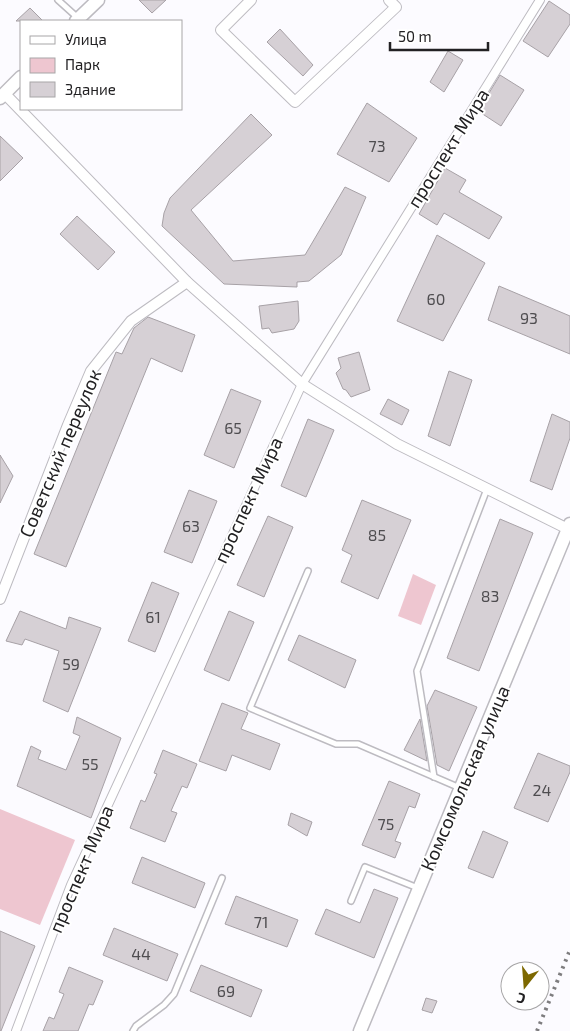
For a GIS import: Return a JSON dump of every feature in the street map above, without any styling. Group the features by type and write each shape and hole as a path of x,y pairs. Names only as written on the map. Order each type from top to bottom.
{"street":[{"path":"77,20 98,0"},
{"path":"251,0 221,30 295,102 396,7 389,0"},
{"name":"проспект Мира","path":"16,1031 71,885 302,384 540,0"},
{"path":"20,78 2,96 187,282 302,384 397,444 569,526"},
{"name":"Советский переулок","path":"0,599 91,371 131,321 187,282"},
{"name":"Комсомольская улица","path":"360,1031 569,526"}],"lane":[{"path":"58,0 77,20"},
{"path":"434,777 417,671 487,488"},
{"path":"308,571 250,708 336,744 358,744 461,788"},
{"path":"351,901 365,867 419,889"},
{"path":"133,1031 136,1026 164,1005 174,994 222,878"}],"green space":[{"path":"413,574 436,585 421,625 398,616"},
{"path":"0,809 75,840 40,925 0,909"}],"building":[{"path":"139,0 166,0 152,13"},
{"path":"549,1 570,15 570,24 548,57 523,41"},
{"path":"30,8 42,20 20,20 16,21"},
{"path":"280,29 313,65 303,76 267,42"},
{"path":"448,51 463,60 444,92 430,82"},
{"path":"500,75 524,90 501,126 478,111"},
{"path":"367,103 417,138 389,182 337,154"},
{"path":"251,114 272,135 191,210 233,261 305,255 345,187 366,197 341,255 309,281 297,282 297,287 224,284 162,226 164,213 170,198"},
{"path":"0,136 23,158 0,181"},
{"path":"445,168 466,180 459,192 502,217 489,239 444,213 437,225 419,214"},
{"path":"77,216 115,252 98,270 60,234"},
{"path":"437,235 485,263 443,341 397,321"},
{"path":"499,286 570,316 570,354 488,320"},
{"path":"298,301 299,321 294,329 272,333 269,328 262,329 259,306"},
{"path":"148,317 195,335 182,372 151,358 66,567 34,554 116,352 122,354 134,328"},
{"path":"359,352 370,390 351,397 343,389 336,373 341,368 338,358"},
{"path":"449,371 472,380 450,446 428,436"},
{"path":"231,389 261,401 234,468 204,455"},
{"path":"388,399 409,410 402,425 380,414"},
{"path":"552,414 570,422 570,438 552,490 530,481"},
{"path":"308,419 334,430 306,497 281,486"},
{"path":"0,455 13,476 0,503"},
{"path":"189,490 217,501 192,563 164,552"},
{"path":"362,500 411,520 378,599 341,582 352,555 342,550"},
{"path":"268,516 293,527 264,597 237,585"},
{"path":"500,519 533,533 479,671 447,658"},
{"path":"152,582 179,593 155,652 128,641"},
{"path":"20,611 66,629 69,617 101,628 68,712 43,701 59,651 25,639 22,645 6,641"},
{"path":"229,611 254,622 229,681 204,670"},
{"path":"299,635 356,660 345,688 288,660"},
{"path":"435,690 477,707 449,771 437,765 427,706"},
{"path":"222,703 248,713 241,729 280,744 270,770 232,755 226,771 199,761"},
{"path":"77,717 121,738 91,818 17,786 31,746 41,751 38,759 66,770 80,736 73,733"},
{"path":"420,719 427,761 404,750"},
{"path":"163,750 197,764 187,788 182,786 171,811 177,813 165,842 130,828 141,800 145,802 157,774 154,773"},
{"path":"538,753 570,766 570,772 548,822 514,808"},
{"path":"389,781 420,794 415,808 409,806 395,841 401,843 395,858 362,845"},
{"path":"291,813 312,822 307,836 288,825"},
{"path":"483,831 508,842 493,878 468,868"},
{"path":"142,857 205,883 195,908 132,883"},
{"path":"374,889 398,898 374,958 315,934 326,909 360,923"},
{"path":"236,896 298,920 287,947 225,924"},
{"path":"114,928 178,954 167,981 103,955"},
{"path":"0,931 35,946 1,1031 0,1031"},
{"path":"201,965 262,990 251,1017 190,991"},
{"path":"69,967 103,981 93,1005 89,1004 78,1031 43,1031 49,1017 54,1019 64,994 59,992"},
{"path":"426,998 437,1001 432,1013 422,1010"}],"railway":[{"path":"537,1031 570,950"}]}
